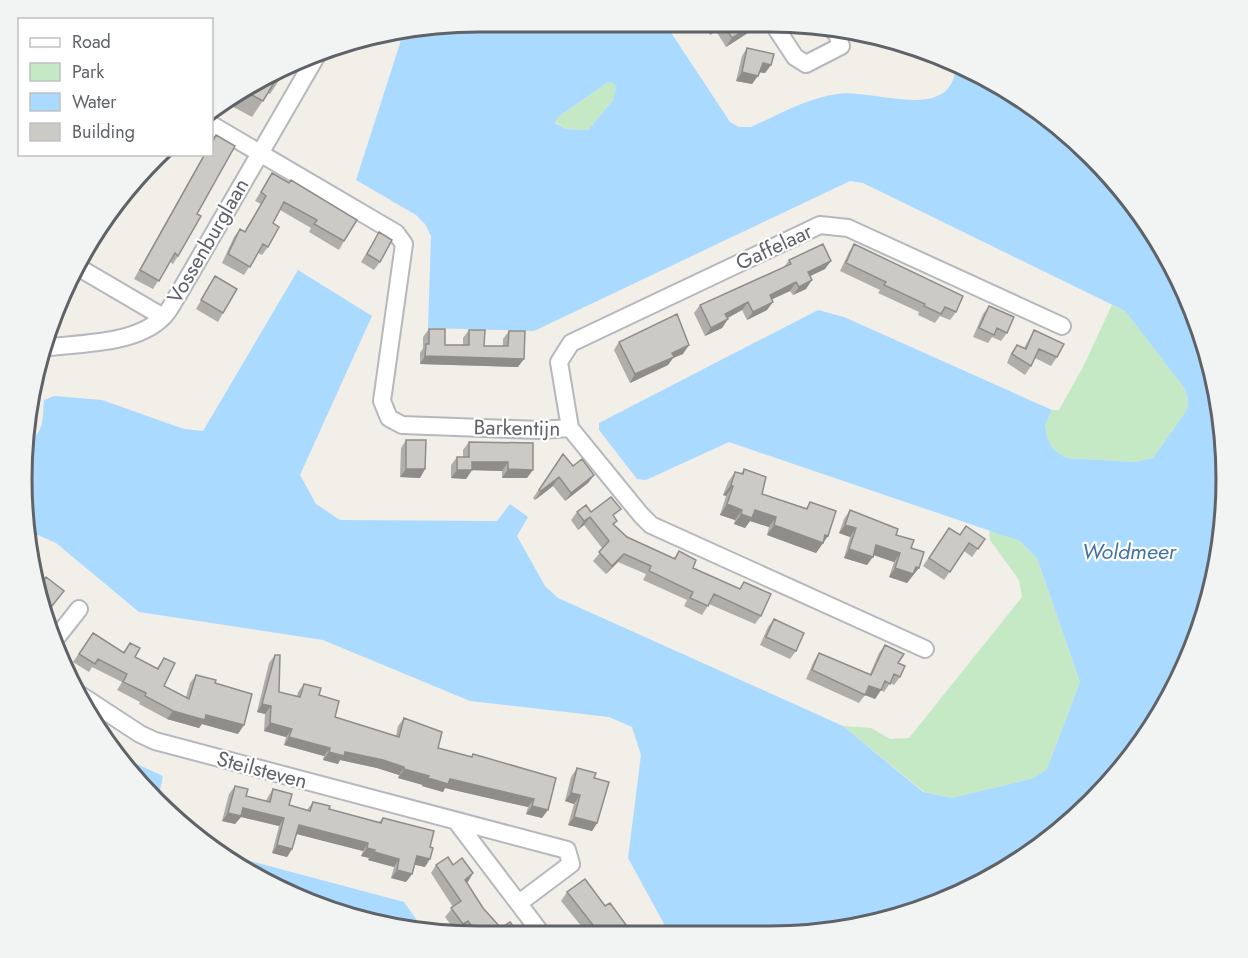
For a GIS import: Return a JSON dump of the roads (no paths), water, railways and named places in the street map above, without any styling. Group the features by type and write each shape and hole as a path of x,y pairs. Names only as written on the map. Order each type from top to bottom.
{"street":[{"path":"779,32 795,57 806,64 842,46 838,37"},
{"name":"Vossenburglaan","path":"52,347 125,338 146,330 164,317 311,65"},
{"name":"Barkentijn","path":"213,126 396,233 404,244 382,401 389,418 402,425 539,430 570,428 651,525 925,649"},
{"name":"Gaffelaar","path":"570,428 559,362 571,343 820,225 848,228 1062,326"},
{"path":"83,270 164,317"},
{"path":"59,634 79,609"},
{"name":"Steilsteven","path":"90,701 140,734 155,741 567,850 571,864 519,903"},
{"path":"456,821 536,926"}],"water":[{"name":"Woldmeer","path":"450,32 671,32 730,122 739,127 751,127 804,103 837,94 850,93 915,100 930,98 942,93 951,84 955,73 993,91 1018,107 1064,143 1085,163 1105,184 1141,230 1157,255 1182,308 1193,335 1208,392 1216,450 1216,508 1208,566 1193,623 1182,650 1157,703 1141,728 1105,774 1064,815 1041,834 993,867 940,892 885,911 827,923 798,926 665,926 628,858 641,755 632,727 609,717 470,701 323,640 139,612 56,543 38,535 35,536 32,508 32,450 33,438 40,430 44,400 54,396 102,400 184,429 203,431 298,270 372,316 300,475 316,504 340,520 497,521 510,504 528,517 517,536 545,586 558,598 843,726 923,792 952,798 1034,778 1047,769 1080,682 1037,558 1020,541 729,442 646,480 637,479 599,430 599,423 818,310 844,317 1052,410 1045,425 1047,437 1053,449 1066,458 1136,462 1153,458 1187,410 1188,401 1185,389 1125,311 863,183 850,181 534,331 428,328 431,236 425,224 416,215 356,180 402,38 421,35","holes":["608,82 616,87 613,100 588,130 566,129 555,123 558,117"]},
{"path":"133,762 163,776 160,792"},
{"path":"242,859 404,902 419,923 335,903 281,880"}]}
